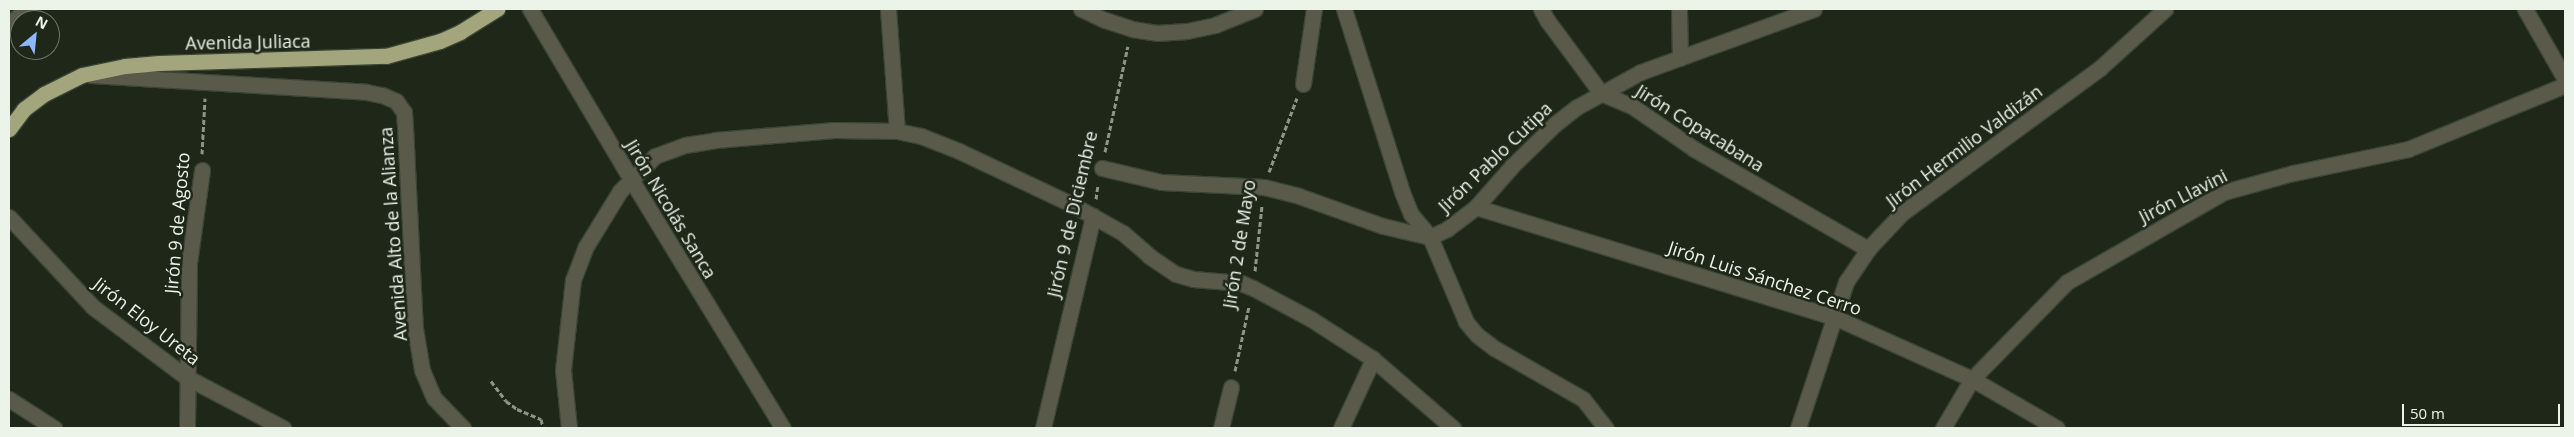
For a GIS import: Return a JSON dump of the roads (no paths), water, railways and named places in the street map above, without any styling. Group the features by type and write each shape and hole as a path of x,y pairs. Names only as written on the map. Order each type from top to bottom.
{"highway":[{"name":"Avenida Juliaca","path":"9,129 24,110 44,94 82,75 125,66 159,63 386,56 440,41 460,32 497,9"}],"street":[{"path":"9,24 27,9"},
{"name":"Jirón Nicolás Sanca","path":"530,9 632,181 783,428"},
{"path":"888,9 897,131"},
{"path":"1081,9 1132,29 1157,33 1187,31 1215,26 1255,9"},
{"path":"1303,84 1314,9"},
{"path":"1344,9 1402,192 1411,214 1430,237 1466,322 1477,336 1494,348 1583,399 1606,428"},
{"path":"1542,9 1547,20 1601,93"},
{"path":"1679,9 1680,58"},
{"name":"Jirón Pablo Cutipa","path":"1430,237 1447,229 1476,207 1512,166 1555,124 1577,107 1640,72 1814,9"},
{"name":"Jirón Hermilio Valdizán","path":"1798,428 1846,282 1868,249 1902,213 2100,68 2165,9"},
{"path":"2525,9 2565,79"},
{"name":"Avenida Alto de la Alianza","path":"82,75 366,92 382,95 396,101 404,112 415,328 422,370 434,398 463,428"},
{"name":"Jirón Llavini","path":"1943,428 1972,378 2067,282 2224,192 2285,175 2408,149 2565,85"},
{"name":"Jirón Copacabana","path":"1601,93 1632,106 1694,149 1868,249"},
{"path":"569,428 563,370 573,280 584,248 620,191 632,181 654,156 685,145 715,140 809,131 897,131 921,136 959,151 1123,233 1149,256 1176,274 1193,279 1240,283 1311,319 1373,359 1453,428"},
{"path":"1102,168 1161,182 1264,186 1383,226 1430,237"},
{"name":"Jirón 9 de Agosto","path":"186,428 189,263 202,170"},
{"name":"Jirón Luis Sánchez Cerro","path":"1476,207 1834,317 1972,378 2057,428"},
{"name":"Jirón 9 de Diciembre","path":"1043,428 1092,216"},
{"name":"Jirón Eloy Ureta","path":"9,217 93,307 186,377 283,428"},
{"path":"1341,428 1373,359"},
{"path":"1221,428 1231,387"},
{"path":"9,399 54,428"}]}
